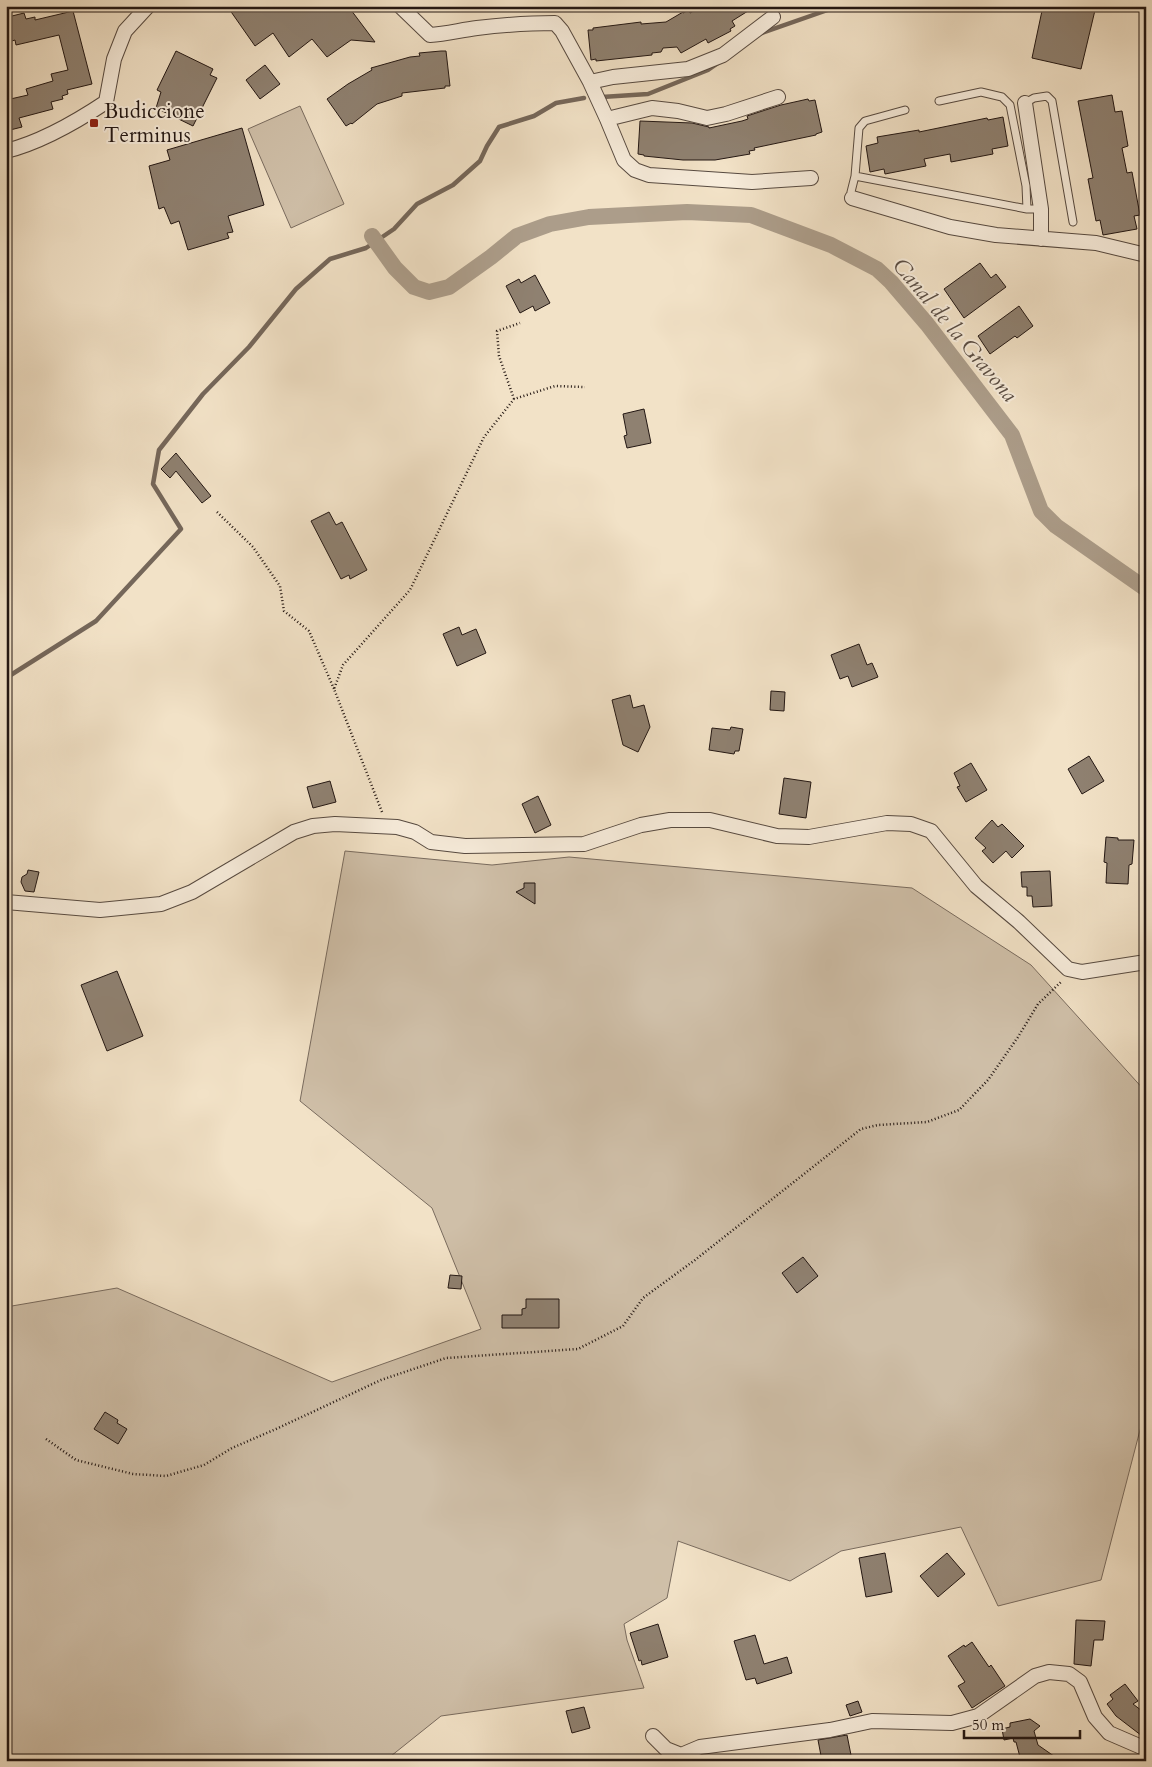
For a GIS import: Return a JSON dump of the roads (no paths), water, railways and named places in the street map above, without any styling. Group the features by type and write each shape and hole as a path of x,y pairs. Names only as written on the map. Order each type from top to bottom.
{"street":[{"path":"6,151 16,149 57,131 106,102 114,59 126,31 148,6"},
{"path":"400,6 430,35 452,34 505,25 555,23 562,31 590,82 624,160 634,170 649,175 752,182 811,178"},
{"path":"590,82 613,77 688,69 723,55 773,17"},
{"path":"607,119 652,108 678,111 707,118 726,114 778,96"},
{"path":"1025,103 1034,209 1041,239"},
{"path":"852,198 950,228 996,235 1096,244 1146,255"},
{"path":"6,902 100,910 161,904 192,892 294,832 314,826 335,824 388,826 415,832 431,842 465,846 584,844 641,825 670,820 710,820 777,836 809,837 887,823 911,824 931,831 976,886 1019,922 1068,969 1082,972 1146,962"},
{"path":"653,1736 666,1749 681,1755 700,1748 830,1730 872,1721 952,1723 978,1716 1035,1676 1049,1672 1069,1674 1080,1682 1095,1717 1110,1732 1146,1749"}],"lane":[{"path":"855,176 1034,209 1026,186 1010,105 1002,97 981,92 939,101"},
{"path":"1025,103 1034,98 1047,96 1052,101 1073,222"},
{"path":"852,198 851,192 855,176 859,128 865,121 905,110"}],"waterway":[{"path":"762,33 839,6"},
{"path":"602,97 648,94 708,70 718,63"},
{"path":"6,678 96,621 181,529 153,484 159,450 203,394 249,347 296,289 330,259 366,248 394,229 417,204 453,185 480,161 499,127 534,116 556,103 584,98"},
{"name":"Canal de la Gravona","path":"372,236 395,268 414,287 429,292 449,287 517,236 550,224 589,217 687,212 751,215 831,245 877,269 891,282 927,324 1012,435 1041,511 1056,526 1146,589"}],"place":[{"name":"Budiccione Terminus","path":"94,123"}]}
